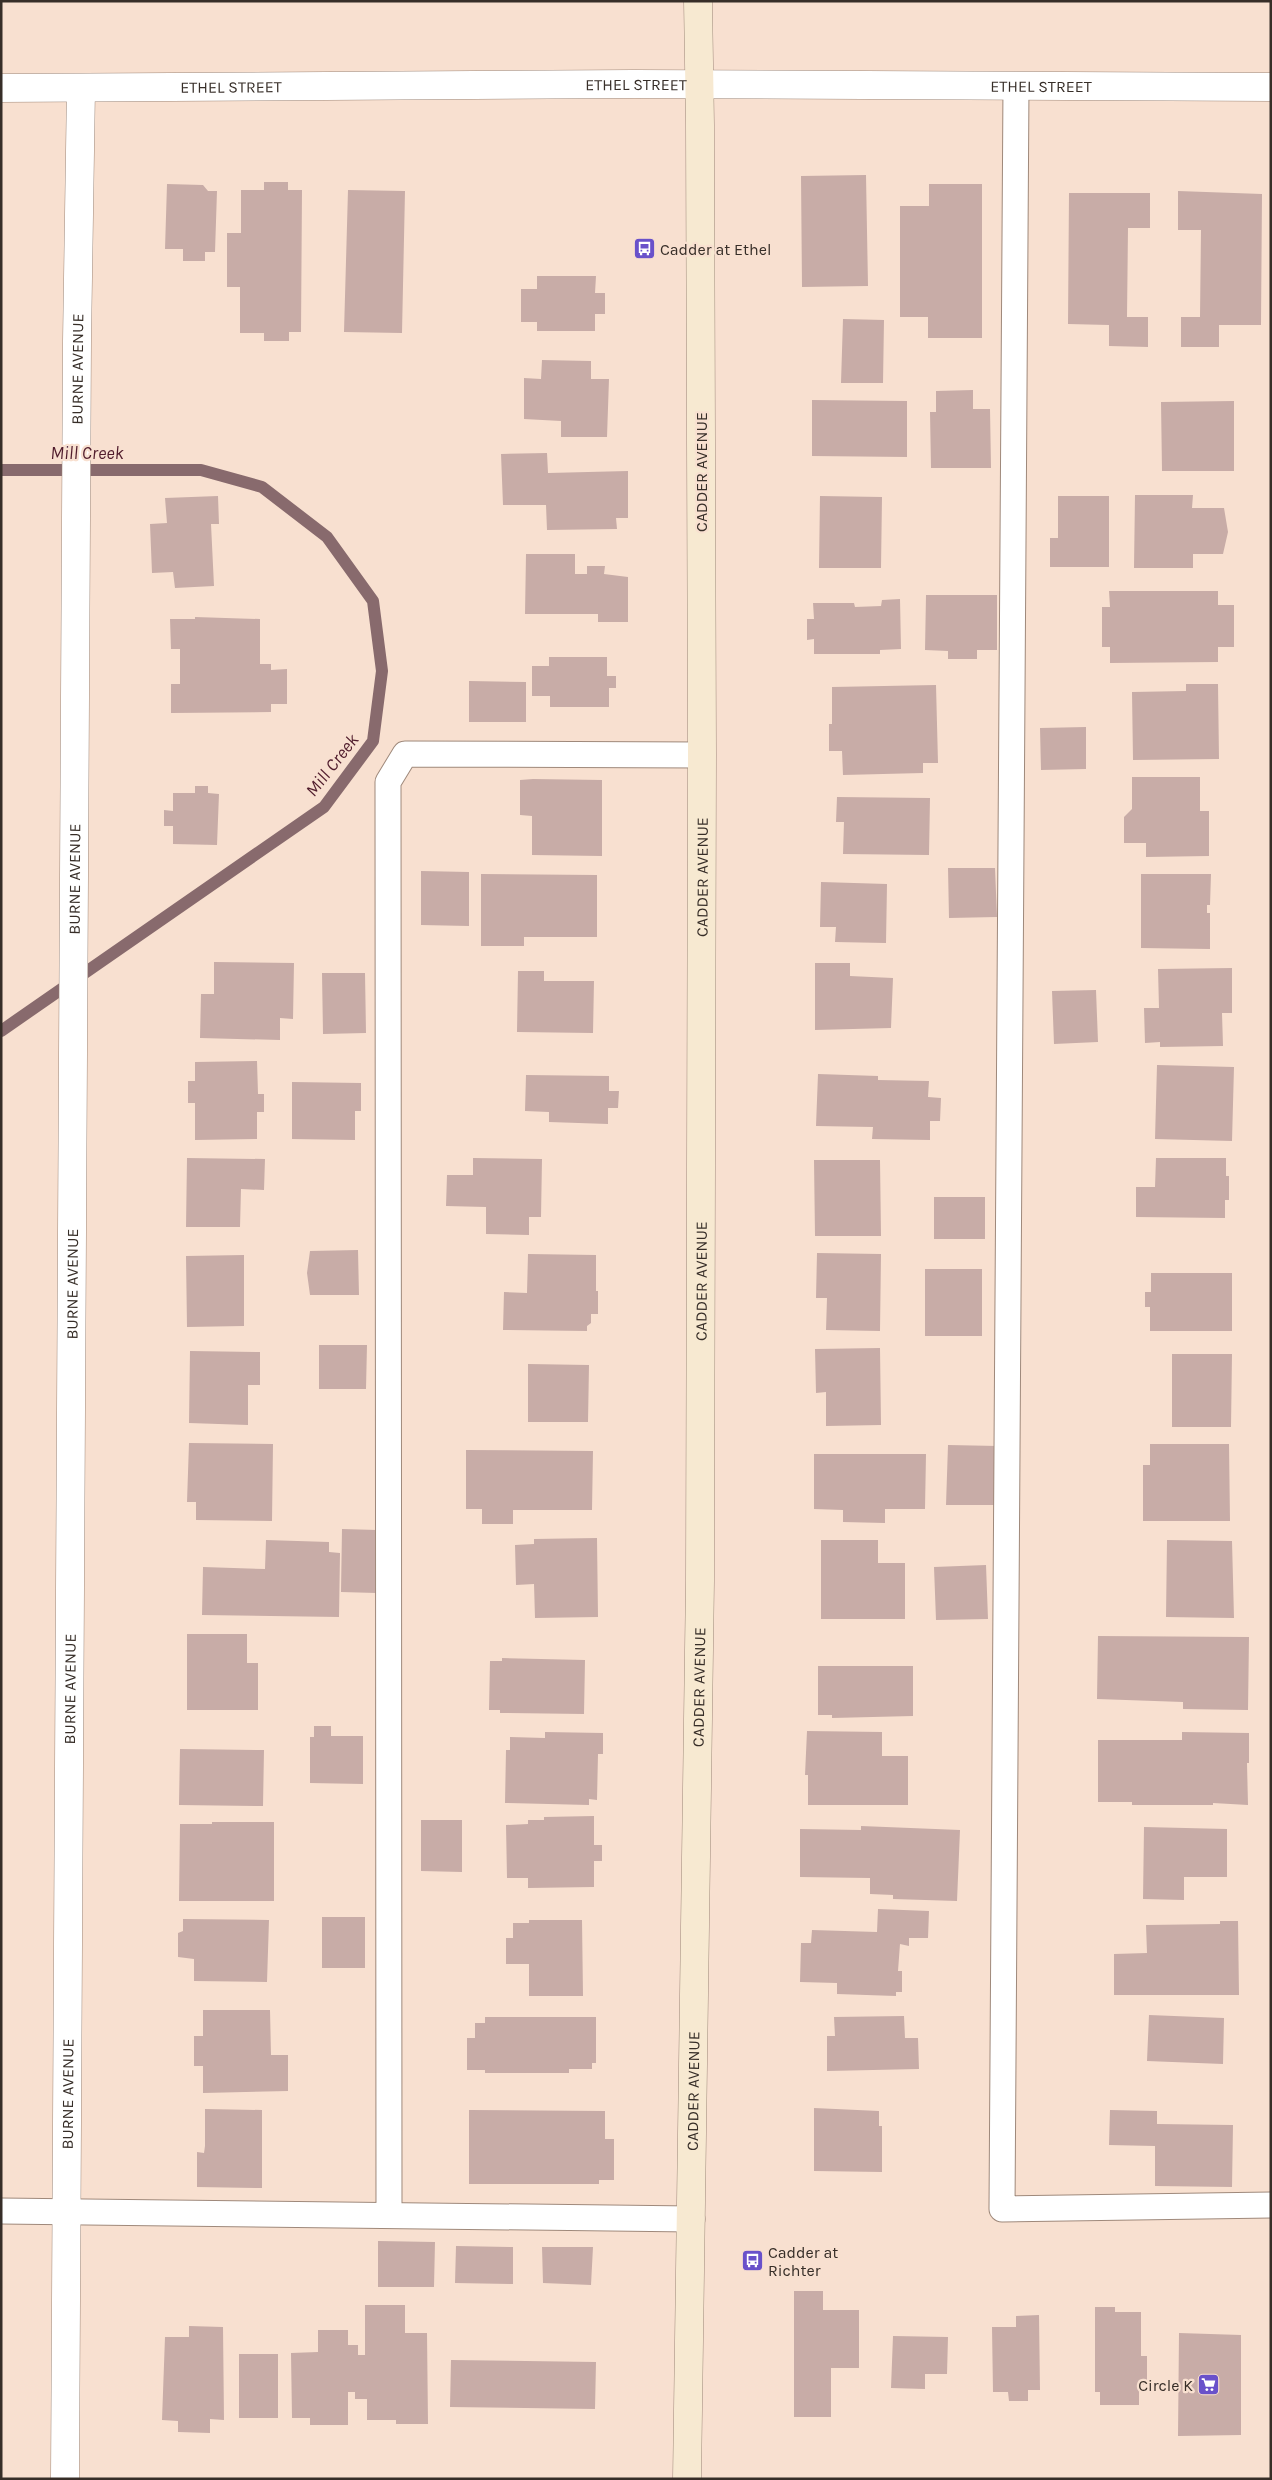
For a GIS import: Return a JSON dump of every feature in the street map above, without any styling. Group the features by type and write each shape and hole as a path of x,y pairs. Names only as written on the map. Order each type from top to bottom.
{"main road":[{"name":"CADDER AVENUE","path":"687,2479 700,1581 702,755 700,85 698,1"}],"street":[{"name":"ETHEL STREET","path":"1,88 700,85 1271,86"},
{"name":"BURNE AVENUE","path":"65,2479 77,341 81,88"}],"lane":[{"path":"1016,86 1002,2209 1271,2205"},
{"path":"389,2215 388,782 405,754 702,755"},
{"path":"1,2211 692,2219"}],"building":[{"path":"866,175 868,286 802,287 801,176"},
{"path":"264,182 288,182 288,190 302,190 301,332 289,332 289,341 264,341 264,333 240,333 240,287 227,287 227,233 241,233 241,190 264,190"},
{"path":"167,184 203,185 208,191 217,191 215,252 205,252 205,261 183,261 183,249 165,249"},
{"path":"929,184 982,184 982,338 928,338 928,317 900,317 900,206 929,206"},
{"path":"348,190 405,191 402,333 344,332"},
{"path":"1178,191 1262,194 1261,325 1219,325 1219,347 1181,347 1181,317 1200,317 1201,230 1178,230"},
{"path":"1069,193 1150,193 1150,228 1128,228 1127,317 1148,317 1148,347 1109,346 1109,325 1068,324"},
{"path":"537,276 596,276 595,293 605,293 605,314 595,314 595,331 537,331 537,322 521,322 521,289 537,289"},
{"path":"843,319 884,320 883,383 841,383"},
{"path":"542,360 591,361 591,379 609,379 607,437 561,437 561,421 524,419 524,378 541,379"},
{"path":"973,390 973,409 990,409 991,468 931,468 930,412 936,412 936,391"},
{"path":"812,400 907,401 907,457 812,456"},
{"path":"1234,401 1234,471 1162,471 1161,402"},
{"path":"547,453 548,473 628,471 628,518 616,518 617,529 547,530 546,505 503,505 501,454"},
{"path":"1135,495 1193,495 1192,508 1224,508 1228,532 1223,554 1193,554 1193,568 1134,568"},
{"path":"218,496 219,524 211,524 214,586 175,588 173,572 152,573 150,524 167,523 165,498"},
{"path":"820,496 882,497 881,568 819,568"},
{"path":"1058,496 1109,496 1109,567 1050,567 1050,538 1058,538"},
{"path":"526,554 575,554 575,574 587,574 587,566 605,566 604,574 628,577 628,622 598,622 598,614 525,614"},
{"path":"1109,591 1218,591 1218,605 1234,605 1234,647 1218,647 1218,662 1110,663 1110,647 1102,647 1102,607 1110,607"},
{"path":"926,595 997,595 997,650 977,650 977,659 948,659 948,651 925,650"},
{"path":"900,599 901,649 880,650 880,654 814,654 814,639 807,640 807,619 814,619 813,603 854,603 855,607 881,606 882,600"},
{"path":"195,617 260,619 260,664 271,664 271,670 287,669 287,704 271,704 271,712 171,713 171,684 180,684 180,649 171,649 170,619 195,619"},
{"path":"549,657 607,657 607,676 616,676 616,688 609,688 609,707 550,707 550,696 532,696 532,666 549,666"},
{"path":"469,681 526,682 526,722 469,722"},
{"path":"1186,684 1218,684 1219,759 1133,760 1132,692 1186,691"},
{"path":"936,685 938,763 923,763 923,773 843,775 842,751 829,751 829,724 832,724 832,687"},
{"path":"1086,727 1086,769 1041,770 1040,728"},
{"path":"1132,777 1200,777 1200,811 1209,811 1209,856 1146,857 1146,843 1124,843 1124,817 1132,809"},
{"path":"520,780 602,780 602,856 532,855 532,816 520,815"},
{"path":"195,786 208,786 208,793 219,794 217,845 173,844 173,826 164,826 164,810 173,811 173,793 195,793"},
{"path":"837,797 930,798 929,855 843,854 844,822 836,822"},
{"path":"948,868 995,868 997,917 949,918"},
{"path":"421,871 469,872 469,926 421,925"},
{"path":"481,874 597,875 597,937 524,937 524,946 481,946"},
{"path":"1141,874 1211,874 1210,905 1207,905 1207,913 1210,913 1210,949 1141,948"},
{"path":"821,882 887,884 886,943 835,942 836,927 820,927"},
{"path":"214,962 294,963 293,1019 280,1018 280,1040 200,1038 201,994 214,994"},
{"path":"815,963 850,963 850,976 893,978 891,1028 815,1030"},
{"path":"1232,968 1232,1013 1222,1013 1223,1046 1160,1047 1160,1042 1145,1043 1144,1008 1159,1008 1158,969"},
{"path":"518,971 544,971 544,981 594,981 593,1033 517,1032"},
{"path":"322,973 365,973 366,1033 323,1034"},
{"path":"1096,990 1098,1042 1054,1044 1052,991"},
{"path":"257,1061 258,1094 264,1094 264,1112 257,1112 257,1139 195,1140 195,1103 188,1103 188,1081 195,1081 195,1062"},
{"path":"1157,1065 1234,1067 1232,1141 1155,1139"},
{"path":"818,1074 878,1076 878,1080 929,1081 928,1097 941,1098 940,1121 930,1121 930,1140 872,1139 873,1127 816,1126"},
{"path":"526,1075 609,1076 609,1091 619,1091 618,1108 608,1108 608,1124 549,1122 549,1112 525,1111"},
{"path":"292,1082 361,1083 361,1111 355,1111 355,1140 292,1139"},
{"path":"187,1158 265,1159 264,1190 241,1189 240,1227 186,1227"},
{"path":"473,1158 542,1159 541,1217 529,1217 529,1235 486,1234 486,1207 446,1206 447,1175 473,1175"},
{"path":"1156,1158 1226,1158 1226,1176 1229,1176 1229,1200 1225,1200 1225,1218 1136,1217 1136,1187 1155,1187"},
{"path":"814,1160 880,1160 881,1236 815,1236"},
{"path":"934,1197 985,1197 985,1239 934,1239"},
{"path":"358,1250 359,1295 310,1295 307,1273 310,1251"},
{"path":"817,1253 881,1254 880,1331 826,1330 827,1298 816,1298"},
{"path":"528,1254 596,1255 598,1314 591,1314 591,1323 587,1326 587,1331 503,1330 504,1292 527,1293"},
{"path":"244,1255 244,1326 187,1327 186,1256"},
{"path":"925,1269 982,1269 982,1336 925,1336"},
{"path":"1151,1273 1232,1273 1232,1331 1150,1331 1150,1307 1145,1307 1145,1292 1151,1292"},
{"path":"319,1345 367,1345 366,1389 319,1389"},
{"path":"880,1348 881,1425 826,1426 826,1392 816,1393 815,1349"},
{"path":"190,1351 260,1352 260,1385 248,1385 248,1425 189,1423"},
{"path":"1172,1354 1232,1354 1231,1427 1172,1427"},
{"path":"528,1364 589,1365 588,1422 528,1422"},
{"path":"189,1443 273,1444 272,1521 196,1520 196,1502 187,1502"},
{"path":"1150,1444 1229,1444 1230,1521 1143,1521 1143,1465 1150,1465"},
{"path":"948,1445 998,1446 998,1505 946,1505"},
{"path":"466,1450 593,1451 592,1510 513,1510 513,1524 482,1524 482,1509 466,1509"},
{"path":"814,1454 926,1454 925,1509 885,1509 885,1523 843,1522 843,1510 814,1509"},
{"path":"342,1529 377,1530 376,1593 341,1592"},
{"path":"597,1538 598,1617 535,1618 534,1584 516,1585 515,1545 534,1544 534,1539"},
{"path":"266,1540 329,1542 329,1552 340,1553 339,1617 202,1615 203,1567 265,1569"},
{"path":"821,1540 878,1540 878,1563 905,1563 905,1619 821,1619"},
{"path":"1167,1540 1232,1541 1234,1618 1166,1617"},
{"path":"986,1565 988,1619 936,1620 934,1567"},
{"path":"187,1634 247,1634 247,1663 258,1663 258,1710 187,1710"},
{"path":"1098,1636 1249,1637 1248,1710 1183,1709 1183,1702 1097,1699"},
{"path":"502,1658 585,1660 584,1714 500,1713 500,1710 489,1710 490,1661 502,1661"},
{"path":"818,1666 913,1666 913,1716 832,1718 832,1715 818,1715"},
{"path":"314,1726 331,1726 331,1736 363,1736 363,1784 310,1783 310,1737 314,1737"},
{"path":"807,1731 882,1732 882,1756 908,1756 908,1805 808,1805 808,1775 805,1775"},
{"path":"545,1732 603,1733 603,1754 598,1754 597,1800 589,1799 589,1805 505,1803 506,1750 510,1750 510,1737 545,1738"},
{"path":"1182,1732 1249,1733 1249,1763 1247,1763 1248,1805 1213,1803 1213,1805 1132,1805 1132,1802 1098,1802 1098,1740 1182,1740"},
{"path":"180,1749 264,1750 263,1806 179,1805"},
{"path":"594,1816 594,1845 602,1845 602,1861 594,1861 594,1887 528,1888 528,1878 507,1878 506,1825 528,1824 528,1820 544,1820 544,1817"},
{"path":"421,1820 462,1820 462,1872 421,1871"},
{"path":"212,1822 274,1822 274,1901 179,1901 180,1824 212,1824"},
{"path":"861,1826 960,1830 957,1901 893,1899 893,1895 870,1894 870,1878 800,1877 800,1829 861,1830"},
{"path":"1144,1827 1227,1829 1227,1877 1184,1877 1184,1900 1143,1899"},
{"path":"878,1909 929,1911 928,1938 909,1938 909,1946 900,1944 898,1971 902,1971 902,1992 896,1992 896,1996 837,1994 837,1983 800,1982 801,1943 811,1943 812,1930 877,1932"},
{"path":"322,1917 365,1917 365,1968 322,1968"},
{"path":"183,1919 269,1920 267,1982 194,1981 194,1959 178,1957 178,1933 183,1931"},
{"path":"529,1920 582,1920 583,1996 529,1996 529,1964 506,1964 506,1938 513,1938 513,1923 529,1923"},
{"path":"1220,1921 1238,1921 1239,1995 1114,1995 1114,1954 1147,1953 1146,1925 1220,1924"},
{"path":"203,2010 270,2010 271,2055 288,2055 288,2091 203,2093 203,2066 194,2066 194,2036 203,2036"},
{"path":"1149,2015 1224,2018 1223,2064 1147,2061"},
{"path":"904,2016 905,2038 918,2038 919,2069 827,2071 827,2036 835,2036 834,2017"},
{"path":"485,2017 596,2017 596,2063 592,2063 592,2069 569,2069 569,2073 485,2073 485,2070 467,2070 467,2038 475,2038 475,2023 485,2023"},
{"path":"814,2108 879,2111 879,2126 882,2126 882,2172 814,2171"},
{"path":"205,2109 262,2110 262,2188 197,2187 197,2152 204,2153 205,2146"},
{"path":"469,2110 605,2111 605,2139 614,2139 614,2180 599,2180 599,2184 469,2184"},
{"path":"1110,2110 1157,2111 1157,2124 1233,2125 1232,2187 1155,2186 1155,2146 1109,2145"},
{"path":"378,2241 435,2242 434,2287 378,2287"},
{"path":"456,2246 513,2247 513,2284 455,2283"},
{"path":"542,2247 593,2247 591,2285 543,2283"},
{"path":"794,2291 823,2291 823,2310 859,2310 859,2368 831,2368 831,2417 794,2417"},
{"path":"365,2305 405,2305 405,2333 427,2333 428,2424 396,2424 396,2420 367,2420 367,2399 355,2399 355,2392 348,2392 348,2425 310,2425 310,2418 292,2418 291,2353 318,2352 318,2330 348,2330 348,2345 358,2345 358,2355 365,2355"},
{"path":"1095,2307 1115,2307 1115,2312 1141,2312 1141,2356 1147,2356 1147,2385 1142,2385 1142,2390 1139,2390 1139,2405 1100,2405 1100,2392 1095,2392"},
{"path":"1039,2315 1040,2390 1028,2390 1028,2401 1009,2401 1008,2392 993,2392 992,2327 1016,2327 1016,2316"},
{"path":"189,2326 223,2327 224,2420 210,2419 210,2433 178,2432 178,2421 162,2420 165,2337 189,2337"},
{"name":"Circle K","path":"1179,2333 1241,2335 1241,2435 1178,2436"},
{"path":"893,2336 948,2337 947,2374 925,2374 925,2389 891,2388"},
{"path":"239,2354 278,2354 278,2418 239,2418"},
{"path":"451,2360 596,2362 595,2409 450,2407"}],"waterway":[{"name":"Mill Creek","path":"1,470 201,470 262,487 327,537 373,601 382,671 373,741 324,807 1,1031"}],"place":[{"name":"Cadder at Ethel","path":"644,249"},
{"name":"Cadder at Richter","path":"752,2261"},
{"name":"Circle K","path":"1209,2385"}]}
